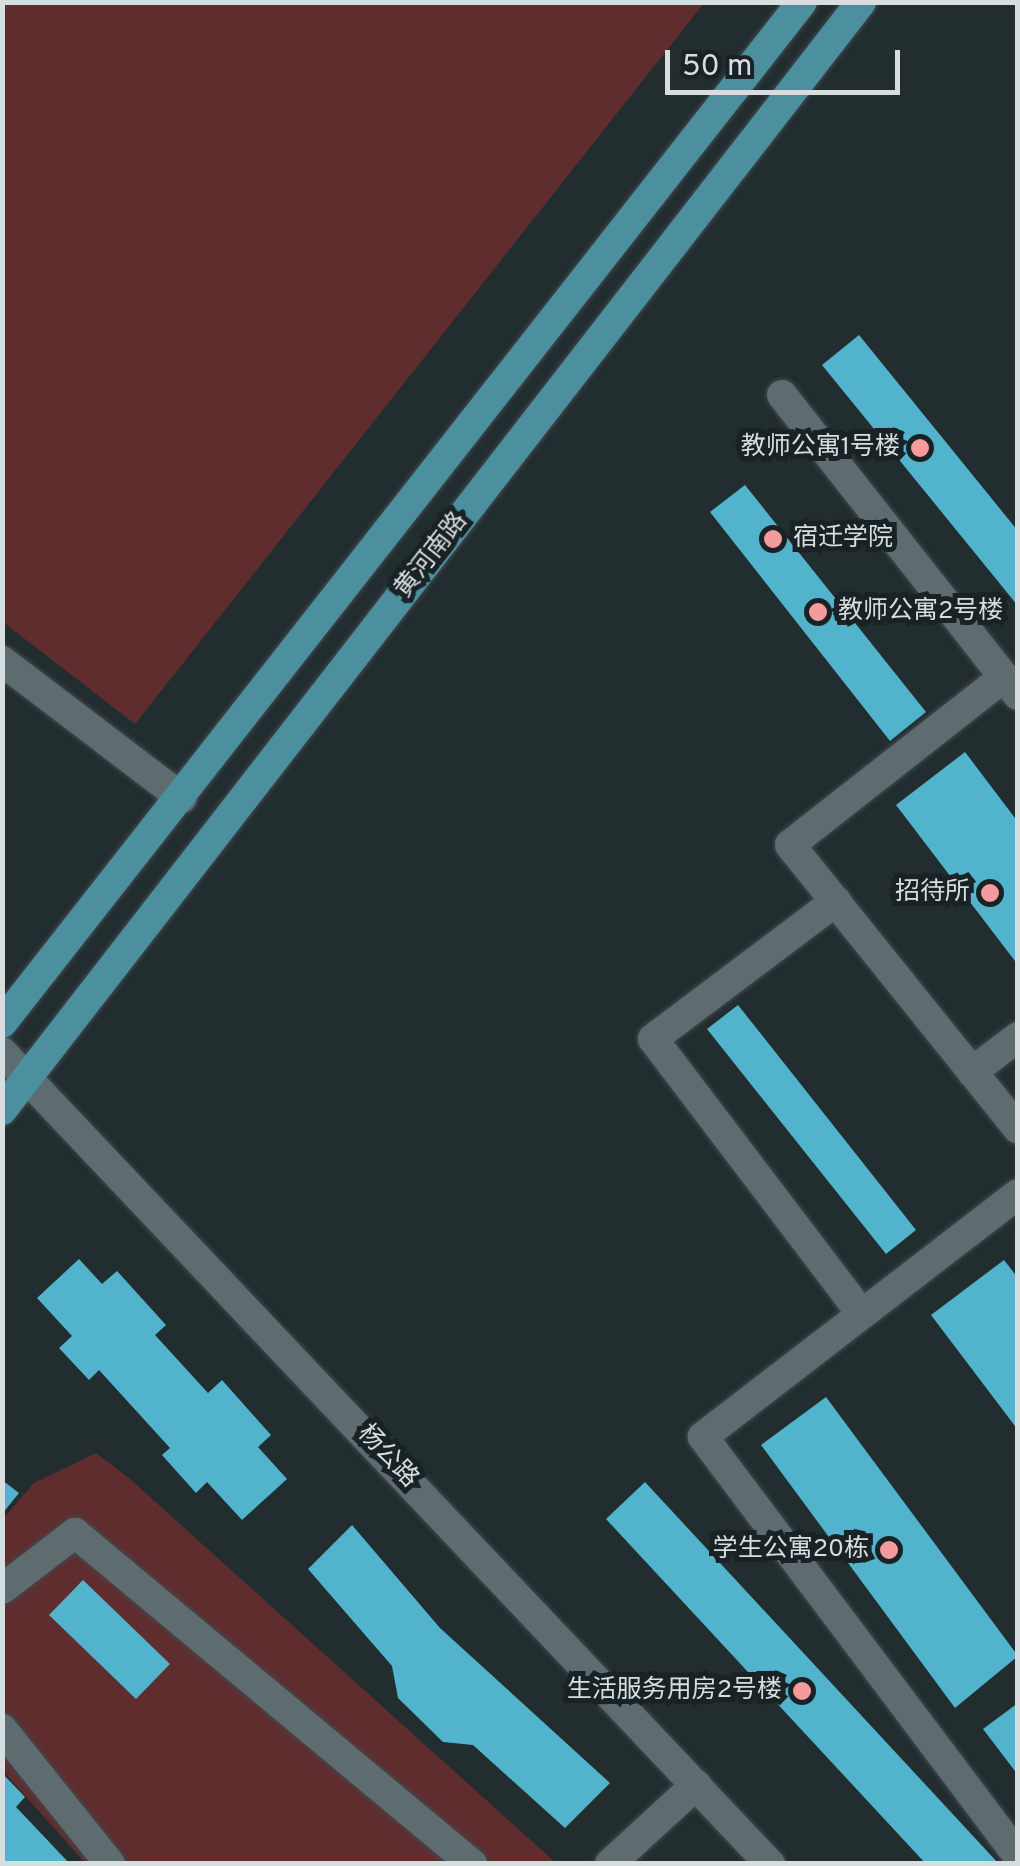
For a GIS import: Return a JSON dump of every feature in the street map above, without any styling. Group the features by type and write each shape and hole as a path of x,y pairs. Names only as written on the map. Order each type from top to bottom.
{"main road":[{"name":"黄河南路","path":"2,1024 802,2"},
{"name":"黄河南路","path":"2,1110 861,2"}],"street":[{"path":"782,394 1011,686 790,844 1018,1128"},
{"path":"2,661 182,798"},
{"path":"836,901 653,1039 862,1314"},
{"path":"972,1072 1018,1037"},
{"name":"杨公路","path":"2,1052 770,1864"},
{"path":"1018,1194 703,1437 1018,1856"},
{"path":"2,1589 75,1533 472,1864"},
{"path":"2,1730 110,1864"},
{"path":"610,1864 696,1786"}],"shaded area":[{"path":"2,3 704,3 135,724 3,622"},
{"path":"96,1453 130,1479 556,1863 85,1863 3,1771 2,1520 34,1483"}],"building":[{"name":"教师公寓1号楼","path":"859,335 1018,531 1018,606 822,365"},
{"name":"教师公寓2号楼","path":"745,485 926,712 890,741 710,512"},
{"name":"招待所","path":"965,752 1018,822 1018,965 896,805"},
{"path":"738,1005 916,1230 886,1254 707,1029"},
{"path":"79,1259 102,1284 117,1271 166,1325 155,1335 208,1393 222,1380 271,1435 258,1447 287,1479 242,1520 207,1482 196,1493 162,1455 170,1448 99,1370 89,1380 59,1348 72,1336 37,1298"},
{"path":"1004,1260 1018,1278 1018,1430 931,1315"},
{"name":"学生公寓20栋","path":"826,1397 1018,1656 955,1708 761,1445"},
{"path":"2,1480 19,1493 2,1514"},
{"name":"生活服务用房2号楼","path":"645,1482 999,1864 926,1864 606,1519"},
{"path":"352,1525 440,1628 610,1783 565,1828 473,1745 443,1742 398,1698 392,1666 308,1569"},
{"path":"83,1580 170,1664 136,1699 49,1615"},
{"path":"1018,1703 1018,1775 983,1729"},
{"path":"2,1773 25,1797 16,1807 70,1864 2,1864"}],"place":[{"name":"教师公寓1号楼","path":"920,448"},
{"name":"宿迁学院","path":"773,539"},
{"name":"教师公寓2号楼","path":"818,612"},
{"name":"招待所","path":"990,893"},
{"name":"学生公寓20栋","path":"889,1550"},
{"name":"生活服务用房2号楼","path":"802,1691"}]}
